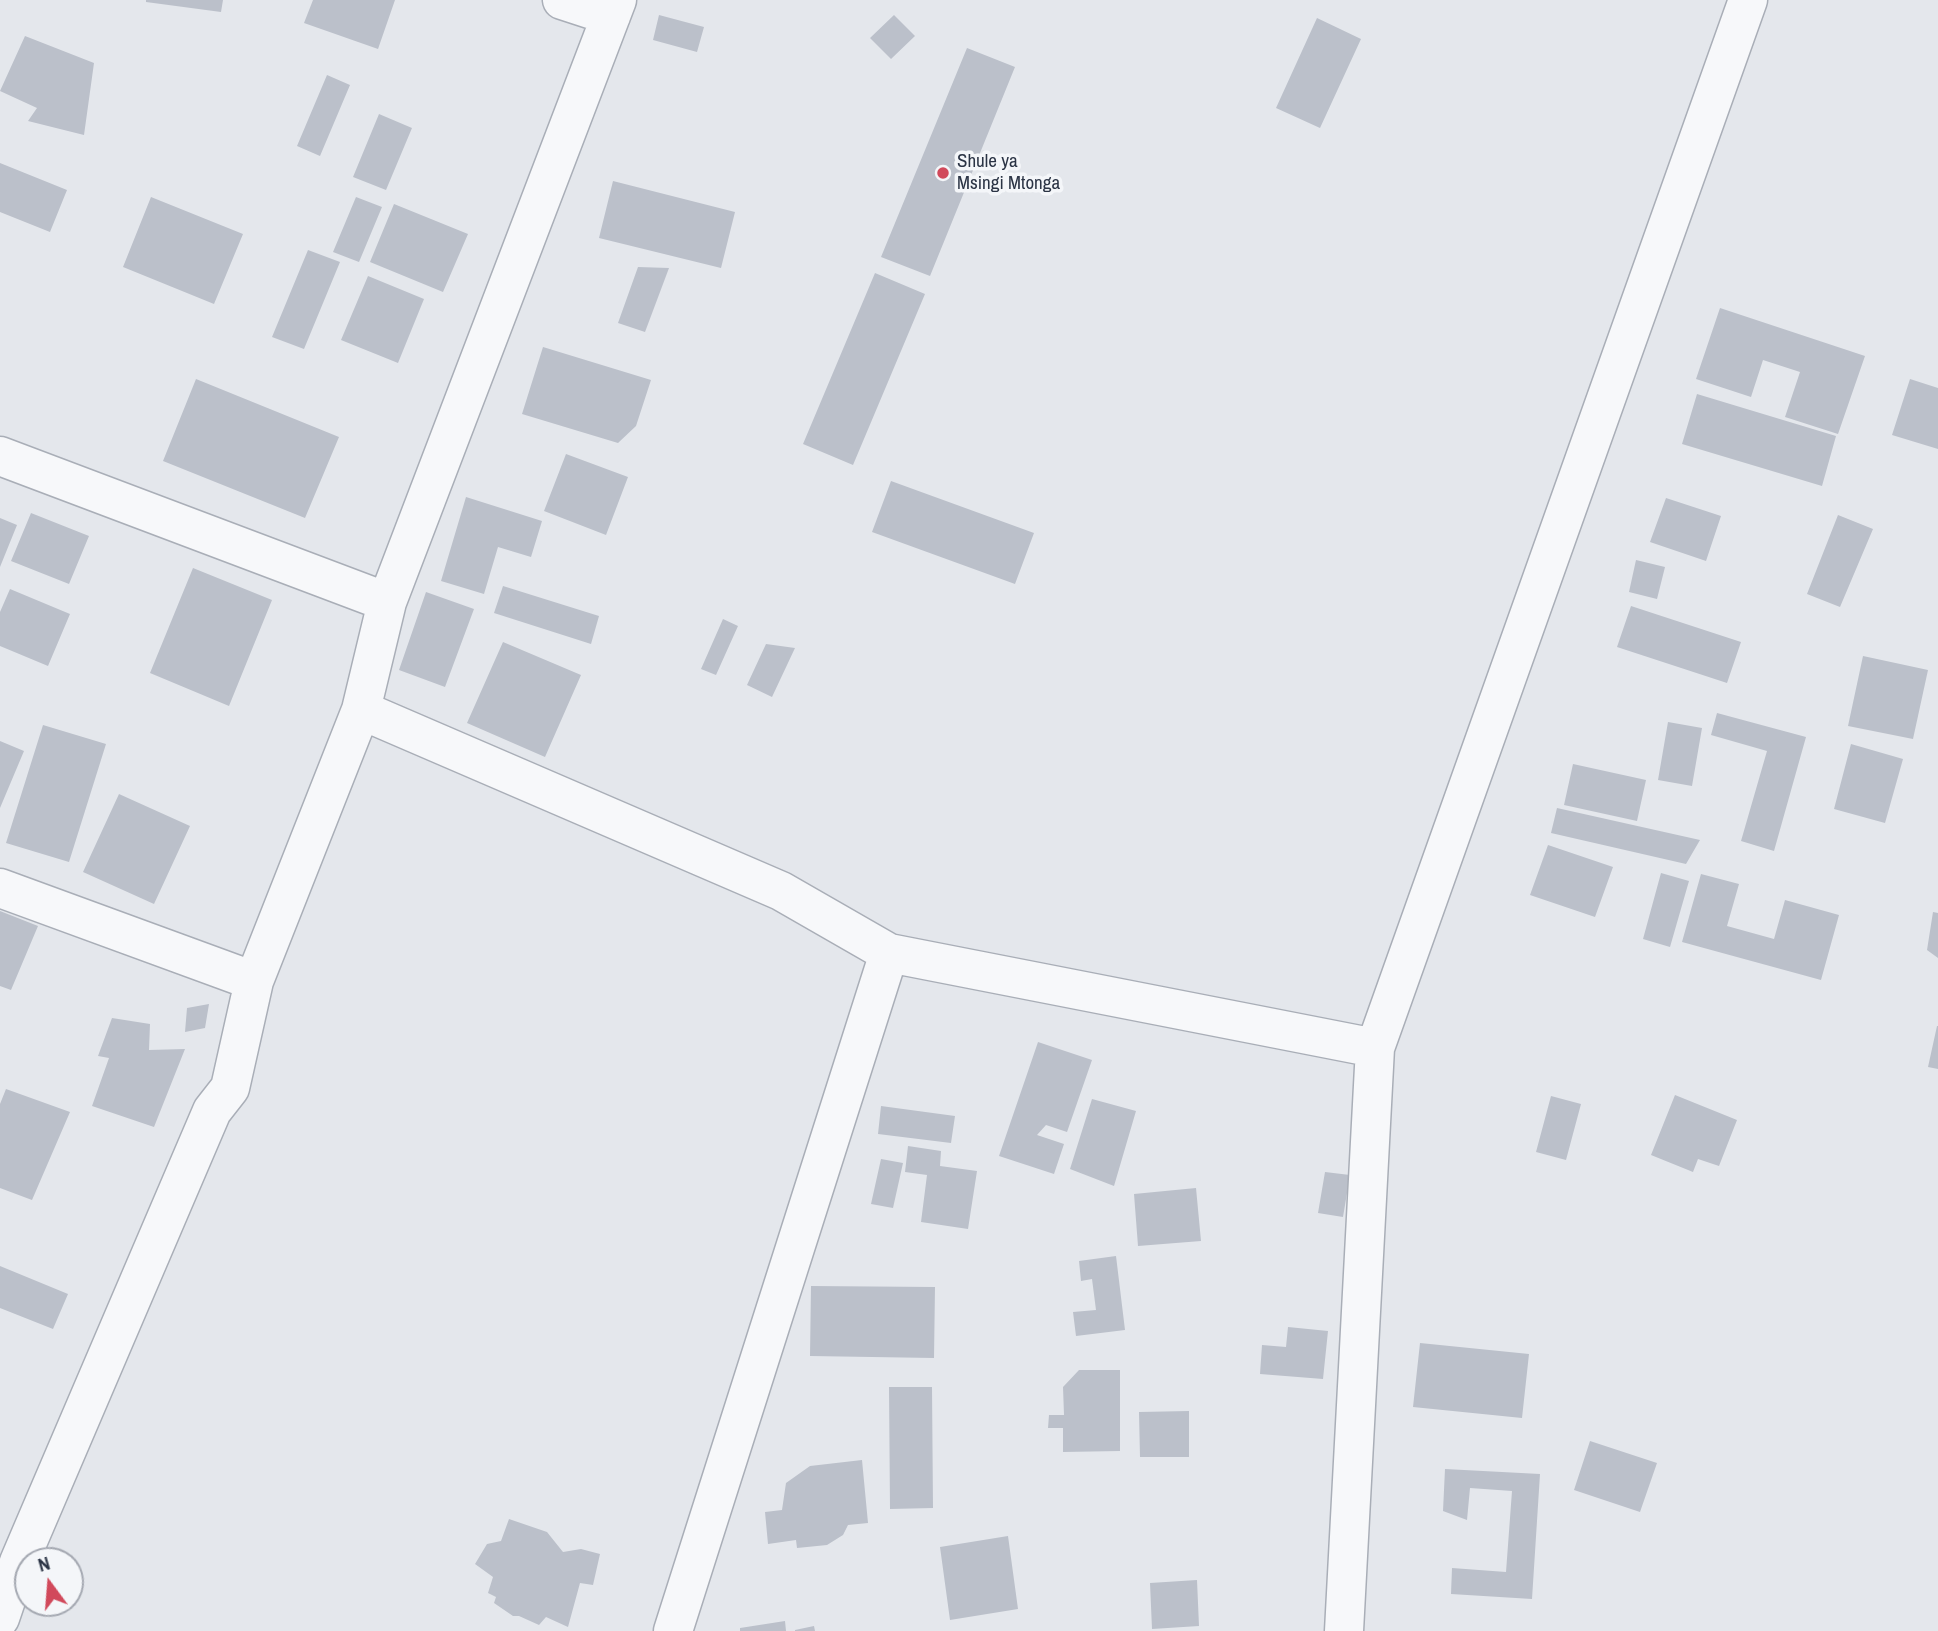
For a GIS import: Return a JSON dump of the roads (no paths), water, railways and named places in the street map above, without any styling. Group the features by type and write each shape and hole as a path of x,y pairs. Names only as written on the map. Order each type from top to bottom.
{"street":[{"path":"0,1618 10,1559 212,1111 230,1088 254,981 361,710 387,602 614,8 562,0"},
{"path":"1344,1631 1375,1048 1748,0"},
{"path":"0,456 387,602"},
{"path":"361,710 780,891 889,953 1375,1048"},
{"path":"0,888 254,981"},
{"path":"673,1631 889,953"}],"place":[{"name":"Shule ya Msingi Mtonga","path":"943,173"}]}
